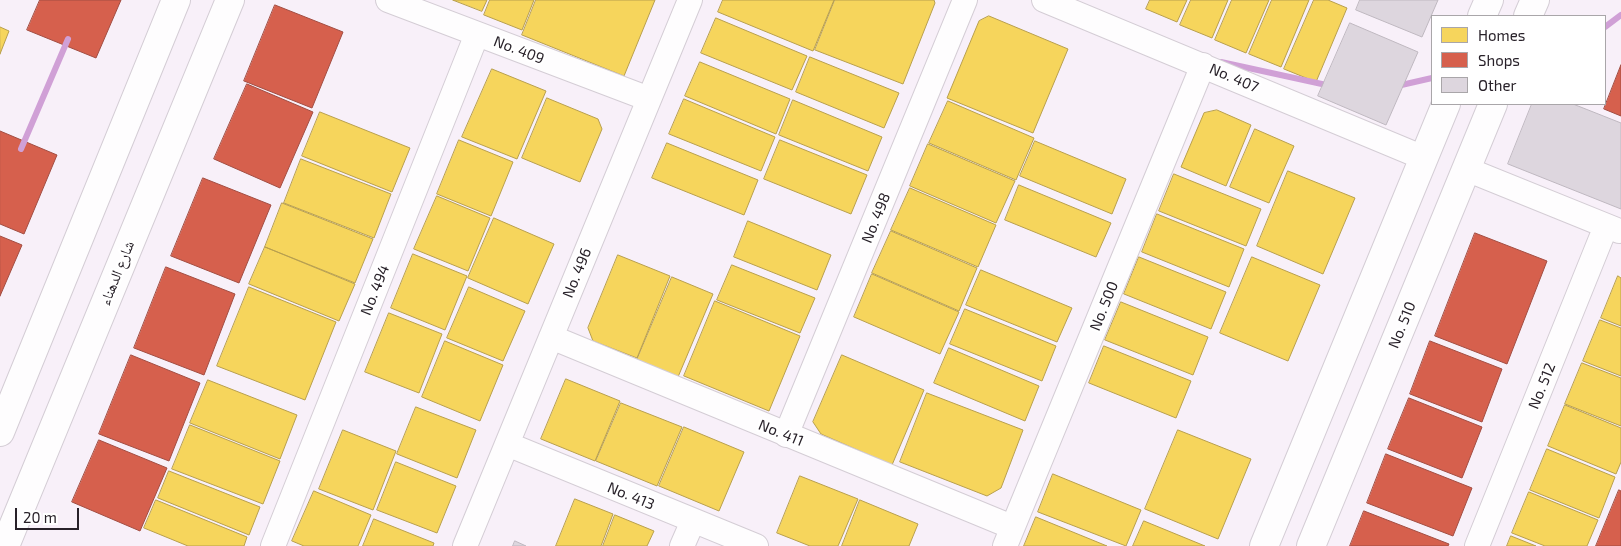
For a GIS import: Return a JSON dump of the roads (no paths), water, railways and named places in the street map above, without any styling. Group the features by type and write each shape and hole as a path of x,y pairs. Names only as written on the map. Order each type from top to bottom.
{"street":[{"path":"0,432 176,0"},
{"name":"شارع الدهناء","path":"5,546 230,0"},
{"name":"No. 409","path":"388,0 649,99"},
{"name":"No. 496","path":"465,546 690,0"},
{"name":"No. 498","path":"786,435 966,0"},
{"name":"No. 407","path":"1044,0 1424,158"},
{"path":"1482,15 1489,0"},
{"path":"1528,15 1535,0"},
{"name":"No. 494","path":"273,546 477,34"},
{"name":"No. 500","path":"1008,536 1203,66"},
{"path":"1264,546 1446,105"},
{"name":"No. 510","path":"1311,546 1493,105"},
{"path":"1466,169 1614,229"},
{"name":"No. 512","path":"1477,546 1614,229"},
{"name":"No. 411","path":"551,337 786,435 1008,536"},
{"name":"No. 413","path":"507,444 756,546"},
{"path":"682,546 693,521"}],"waterway":[{"path":"1606,26 1621,15"},
{"path":"21,149 68,39"},
{"path":"1221,62 1331,86"},
{"path":"1397,86 1431,78"}]}
